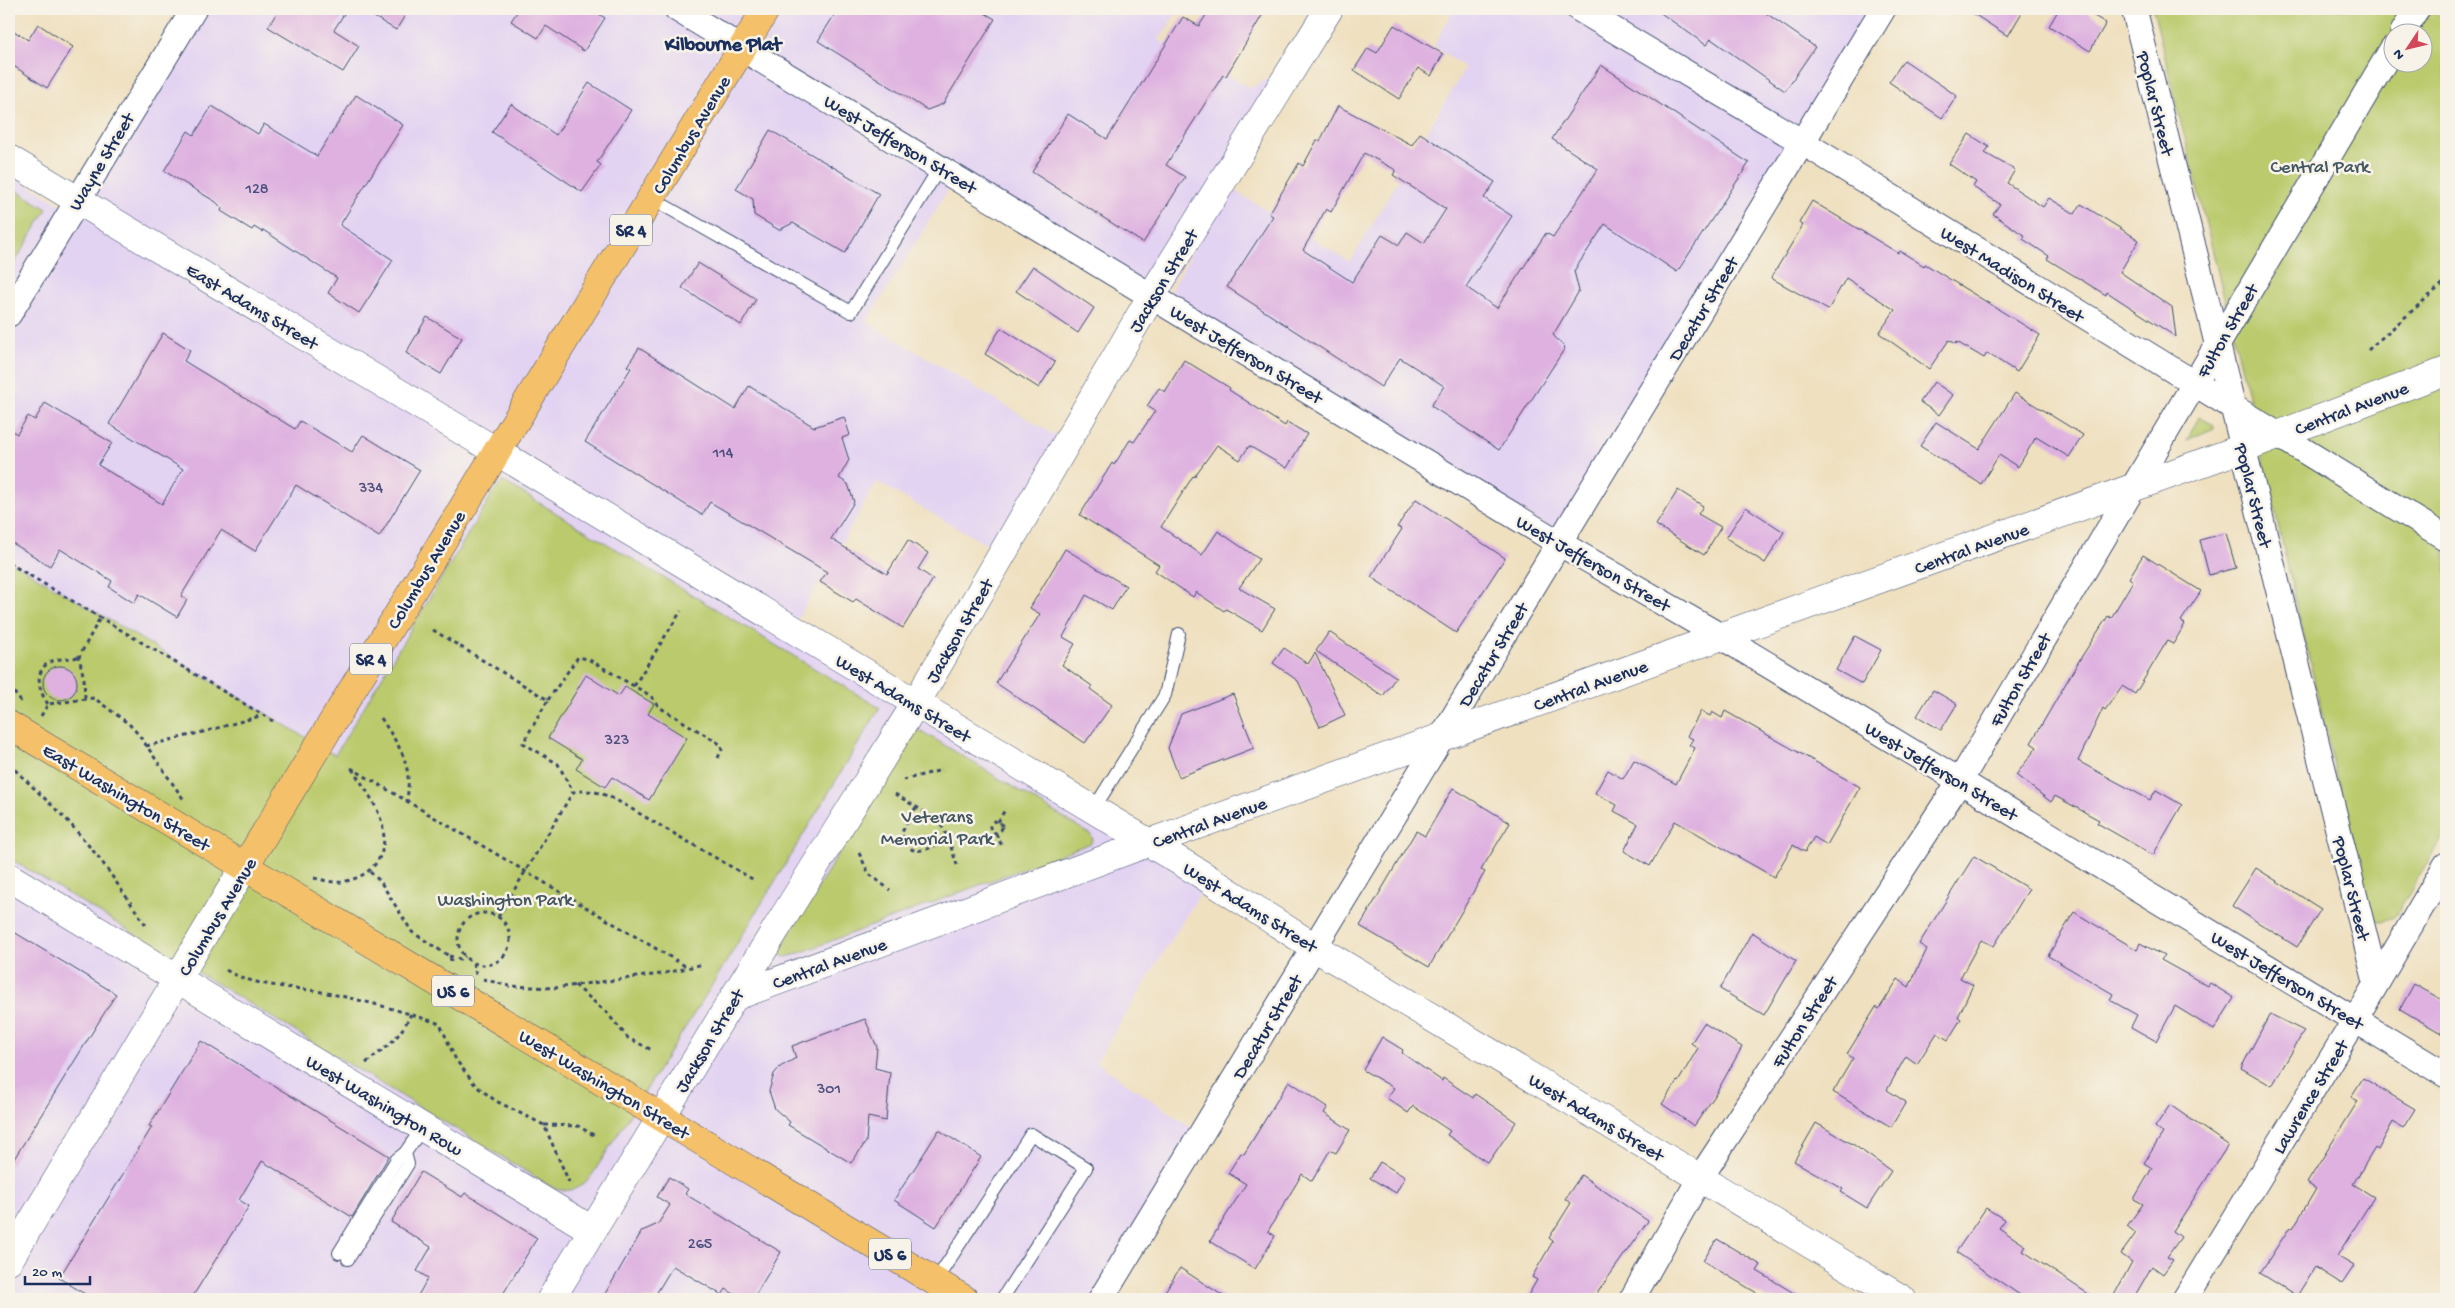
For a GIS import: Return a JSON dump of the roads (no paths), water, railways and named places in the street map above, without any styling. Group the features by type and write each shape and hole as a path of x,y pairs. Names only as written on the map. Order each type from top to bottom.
{"main road":[{"name":"Columbus Avenue","path":"245,866 766,9"},
{"name":"East Washington Street","path":"18,717 245,866"},
{"name":"West Washington Street","path":"245,866 964,1299"}],"street":[{"name":"Wayne Street","path":"9,314 194,9"},
{"name":"West Jefferson Street","path":"677,9 1559,543 1722,637 2446,1075"},
{"name":"Jackson Street","path":"551,1299 734,997 916,704 1152,295 1329,9"},
{"name":"West Madison Street","path":"1579,9 1802,142 2234,410 2446,538"},
{"name":"Decatur Street","path":"1101,1299 1883,9"},
{"name":"Poplar Street","path":"2134,9 2376,982"},
{"path":"2409,22 2417,9"},
{"name":"Fulton Street","path":"1632,1299 1700,1178 1960,780 2382,66"},
{"name":"East Adams Street","path":"9,159 497,451"},
{"name":"Central Avenue","path":"734,997 1148,843 2243,448 2446,371"},
{"name":"West Adams Street","path":"497,451 1201,874 1314,947 1902,1299"},
{"name":"Lawrence Street","path":"2185,1299 2355,1020 2446,865"},
{"name":"Columbus Avenue","path":"9,1260 245,866"},
{"name":"West Washington Row","path":"9,877 592,1230"}],"lane":[{"path":"651,198 851,312 940,167"},
{"path":"1093,810 1166,696 1179,634"},
{"path":"343,1256 408,1164 405,1153 423,1127"},
{"path":"935,1282 1031,1134 1086,1168 1002,1299"}],"district":[{"name":"Kilbourne Plat","path":"723,43"}],"park label":[{"name":"Central Park","path":"2320,165"},
{"name":"Veterans Memorial Park","path":"937,826"},
{"name":"Washington Park","path":"505,898"}]}
